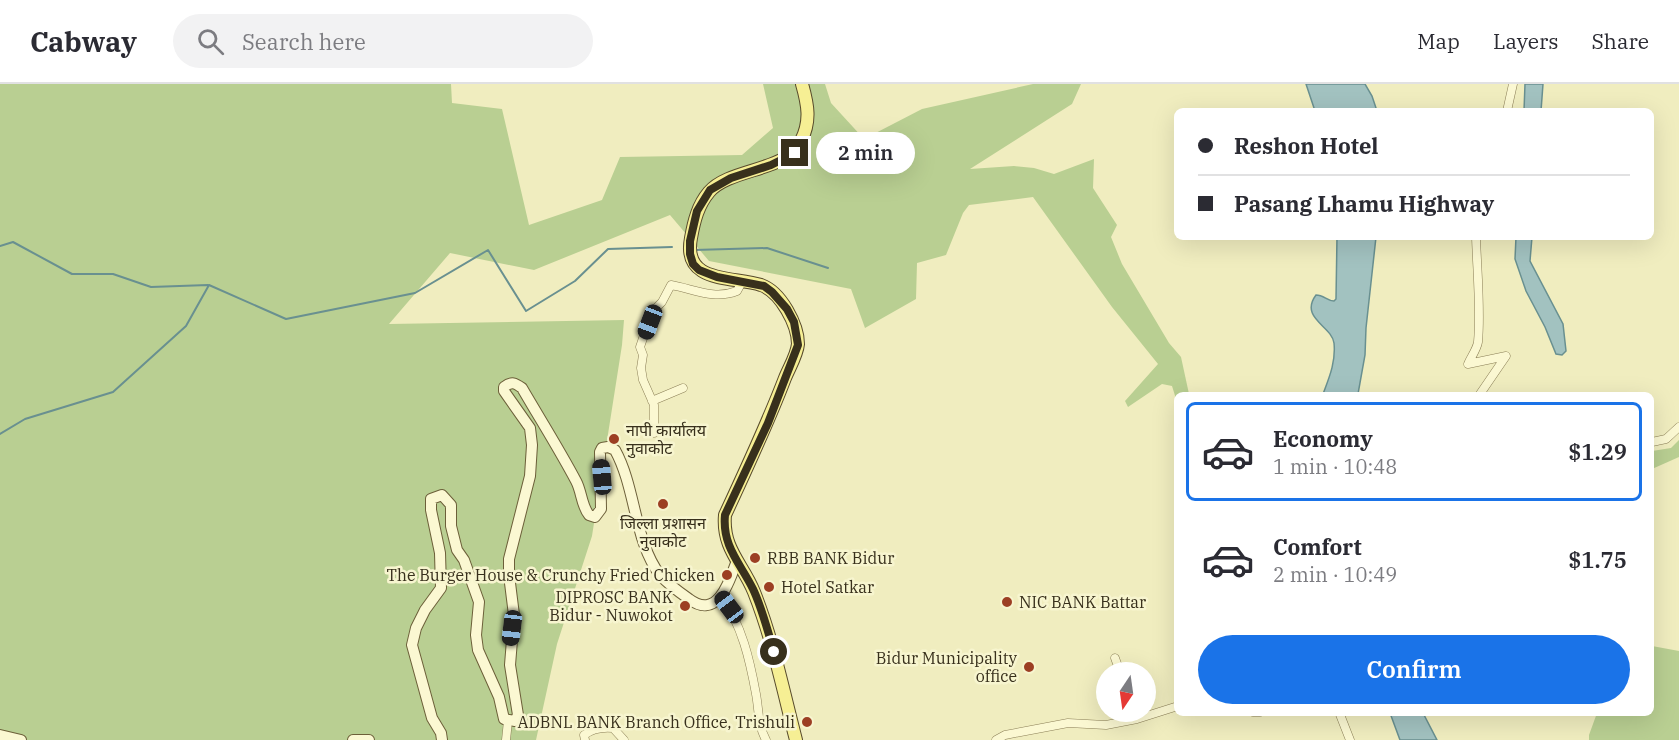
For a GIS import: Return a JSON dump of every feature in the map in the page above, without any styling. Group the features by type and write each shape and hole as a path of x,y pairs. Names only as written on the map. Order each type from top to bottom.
{"main road":[{"path":"796,740 770,639 753,590 736,563 723,530 725,515 768,423 798,345 794,322 787,309 764,286 743,280 717,277 699,270 693,264 690,241 697,211 710,190 731,178 771,165 795,153 808,128 807,102 802,84"}],"street":[{"path":"1508,108 1513,84"},
{"path":"1476,240 1478,345 1471,354 1468,364 1506,357 1481,392"},
{"path":"654,433 654,405 643,380 641,368 643,355 640,347 652,312 662,302 671,285 694,289 708,295 728,294 737,291 743,280"},
{"path":"442,740 441,732 432,718 412,645 416,628 425,610 441,588 440,553 431,510 431,499 442,495 451,504 451,526 479,602 476,635 478,650 499,697 504,719 515,722 519,715 510,665 514,615 509,575 510,559 532,459 530,428 504,391 504,387 509,383 515,383 522,388 550,434 577,482 585,510 589,515 595,517 601,509 600,452 602,448 608,447 615,450 622,462 646,547 662,577 693,602 703,605 722,597 736,563"},
{"path":"652,401 683,388"},
{"path":"1654,442 1666,439 1679,427"},
{"path":"722,597 729,607 746,647 761,731 766,740"},
{"path":"1115,658 1116,662"},
{"path":"1156,711 1174,707"},
{"path":"1341,716 1350,740"},
{"path":"506,740 508,721"},
{"path":"996,740 1005,735 1068,723 1106,725 1115,722"},
{"path":"585,740 584,735 588,732 603,727 613,728 624,740"},
{"path":"0,735 21,740"},
{"path":"353,740 369,740"}],"green space":[{"path":"0,84 451,84 452,103 502,109 529,225 602,200 620,157 742,155 773,128 763,84 825,84 831,103 864,139 922,109 1033,84 1081,84 1072,104 970,169 1014,166 1034,168 1054,174 1094,159 1093,188 1117,225 1111,237 1122,264 1169,343 1181,357 1189,392 1174,392 1172,386 1162,384 1128,407 1125,401 1158,364 1112,307 1033,197 969,205 963,213 946,255 917,263 916,299 865,328 851,289 709,261 670,215 534,270 450,253 389,324 624,320 592,536 557,644 536,740 0,740"},
{"path":"1679,440 1679,457 1654,468 1654,451 1671,448"},
{"path":"1654,646 1679,651 1679,740 1589,740 1596,716 1654,716"}],"water":[{"path":"1306,84 1365,84 1376,108 1314,108"},
{"path":"1525,84 1543,84 1541,108 1524,108"},
{"path":"1337,240 1376,240 1365,355 1358,392 1324,392 1333,363 1334,343 1311,310 1316,295 1332,301 1336,299"},
{"path":"1516,240 1532,240 1530,261 1563,324 1566,351 1562,355 1556,354 1526,291 1515,259"},
{"path":"1391,716 1425,716 1437,740 1400,740"}],"waterway":[{"path":"0,246 13,242 72,274 113,274 151,287 208,285"},
{"path":"0,434 25,419 113,392 186,326 209,285 286,319 415,293 488,250 526,311 575,281 608,249 672,247"},
{"path":"694,250 767,248 828,268"}],"place":[{"name":"नापी कार्यालय नुवाकोट","path":"614,439"},
{"name":"जिल्ला प्रशासन नुवाकोट","path":"663,504"},
{"name":"RBB BANK Bidur","path":"755,558"},
{"name":"The Burger House & Crunchy Fried Chicken","path":"727,575"},
{"name":"Hotel Satkar","path":"769,587"},
{"name":"NIC BANK Battar","path":"1007,602"},
{"name":"DIPROSC BANK Bidur - Nuwokot","path":"685,606"},
{"name":"Bidur Municipality office","path":"1029,667"},
{"name":"ADBNL BANK Branch Office, Trishuli","path":"807,722"}],"route":[{"path":"774,652 753,590 736,563 723,530 725,515 768,423 798,345 794,322 787,309 764,286 743,280 717,277 699,270 693,264 690,241 697,211 710,190 731,178 771,165 795,153"}]}
